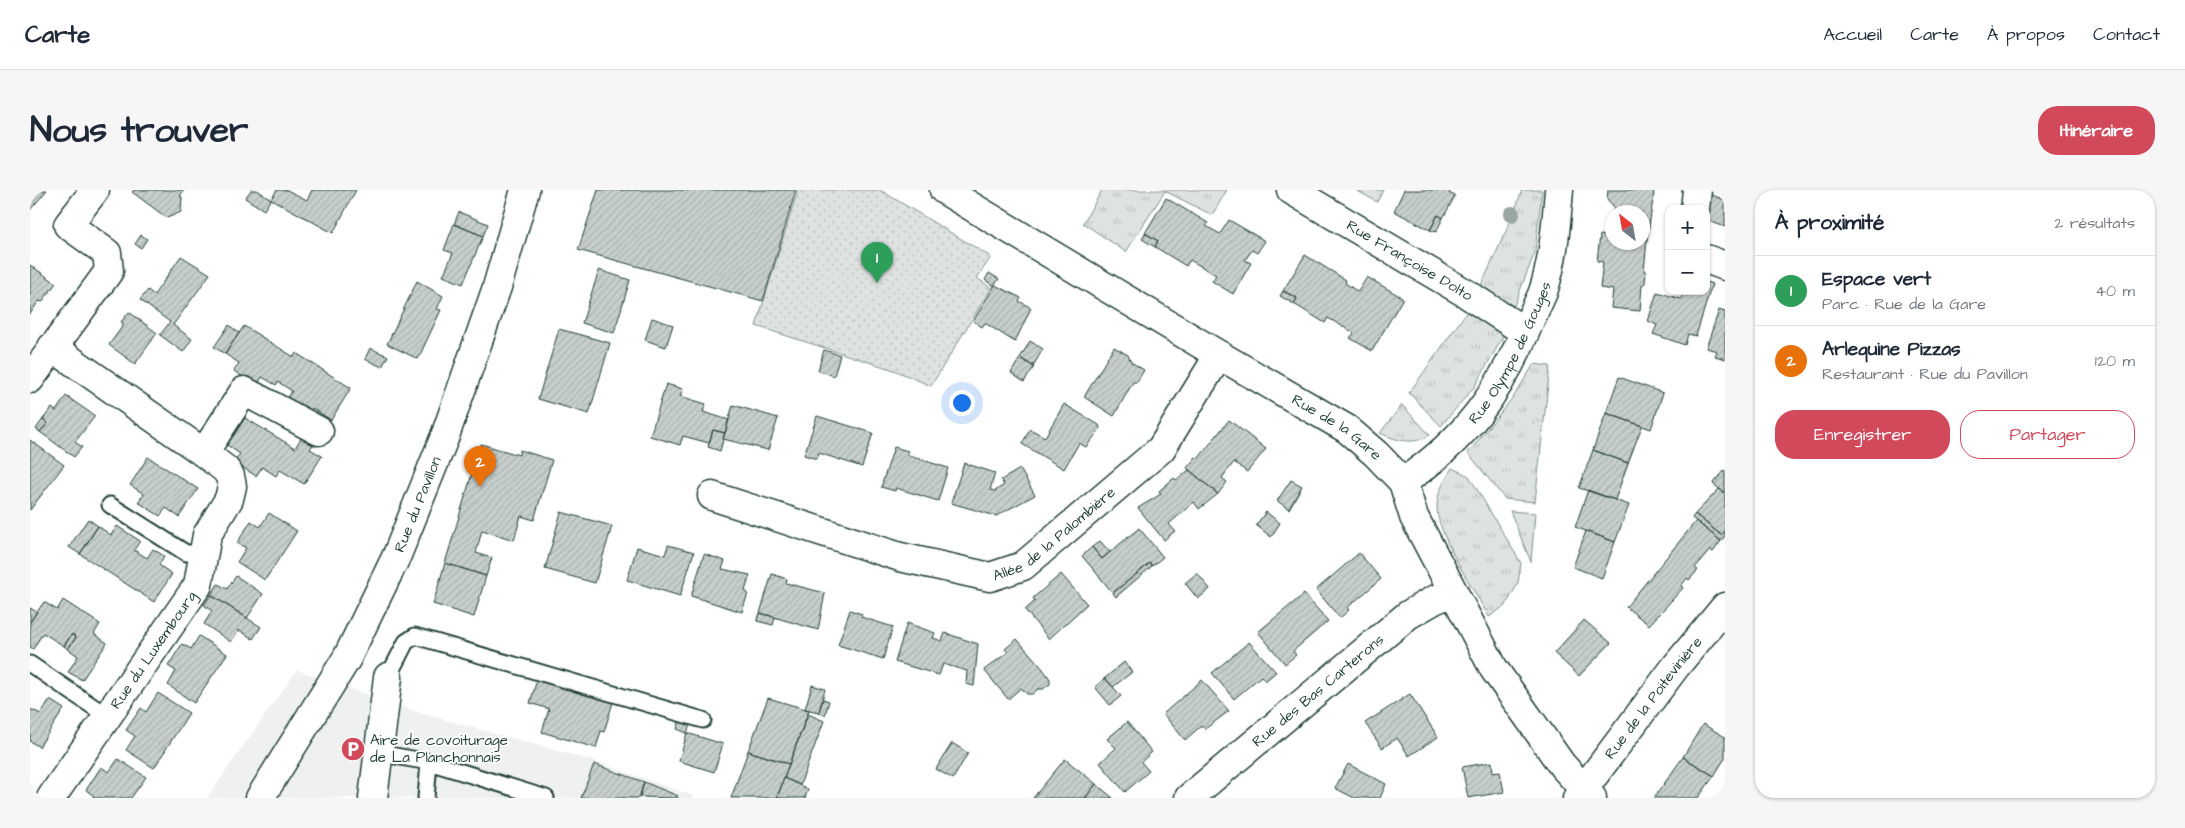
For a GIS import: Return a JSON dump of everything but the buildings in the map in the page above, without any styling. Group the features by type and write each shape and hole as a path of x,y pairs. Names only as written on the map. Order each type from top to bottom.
{"street":[{"path":"30,379 108,271 107,253 68,225 95,190"},
{"name":"Rue du Pavillon","path":"260,798 346,658 397,555 445,436 497,287 525,190"},
{"name":"Rue de la Gare","path":"944,190 1219,356 1347,429 1376,454 1403,482 1414,517 1494,669 1584,795"},
{"name":"Rue Françoise Dolto","path":"1291,190 1467,294 1525,332"},
{"name":"Rue Olympe de Gouges","path":"1403,482 1433,462 1462,434 1491,397 1515,356 1543,292 1554,240 1559,190"},
{"path":"1695,205 1697,190"},
{"path":"1710,260 1725,266"},
{"name":"Rue du Luxembourg","path":"51,798 198,585 207,535 229,499 232,486 230,476 204,453 52,347"},
{"name":"Allée de la Palombière","path":"712,496 900,557 990,577 1023,566 1161,449 1219,356"},
{"path":"204,453 244,391 319,431"},
{"name":"Rue des Bas Carterons","path":"1189,798 1408,616 1434,600 1452,592"},
{"name":"Rue de la Poitevinière","path":"1584,795 1676,666 1725,607"},
{"path":"373,798 388,678"}],"lane":[{"path":"110,505 186,553 203,554"},
{"path":"388,678 406,642 415,636 703,720"},
{"name":"Rue du Luxembourg","path":"30,664 107,716"},
{"path":"378,753 429,762 546,798"},
{"path":"426,798 429,762"}],"shaded area":[{"path":"297,670 420,713 594,761 694,796 693,798 207,798"}],"green space":[{"path":"798,190 880,190 991,257 977,278 991,288 931,386 894,370 756,326"},
{"path":"1102,190 1227,190 1212,215 1165,191 1126,252 1083,223"},
{"path":"1356,190 1383,190 1377,202"},
{"path":"1522,190 1542,190 1535,252 1514,306 1479,290 1513,216"},
{"path":"1468,310 1504,335 1475,386 1441,426 1409,393"},
{"path":"1534,364 1550,366 1535,502 1505,499 1468,453 1514,396"},
{"path":"1402,405 1430,435 1418,440 1405,441 1380,433"},
{"path":"1452,468 1469,476 1521,563 1518,583 1506,605 1489,617 1450,547 1438,518 1438,496"},
{"path":"1510,511 1535,513 1531,562"}],"place":[{"name":"Espace vert","path":"877,283"},
{"name":"Arlequine Pizzas","path":"480,487"},
{"name":"Aire de covoiturage de La Planchonnais","path":"353,749"}]}
